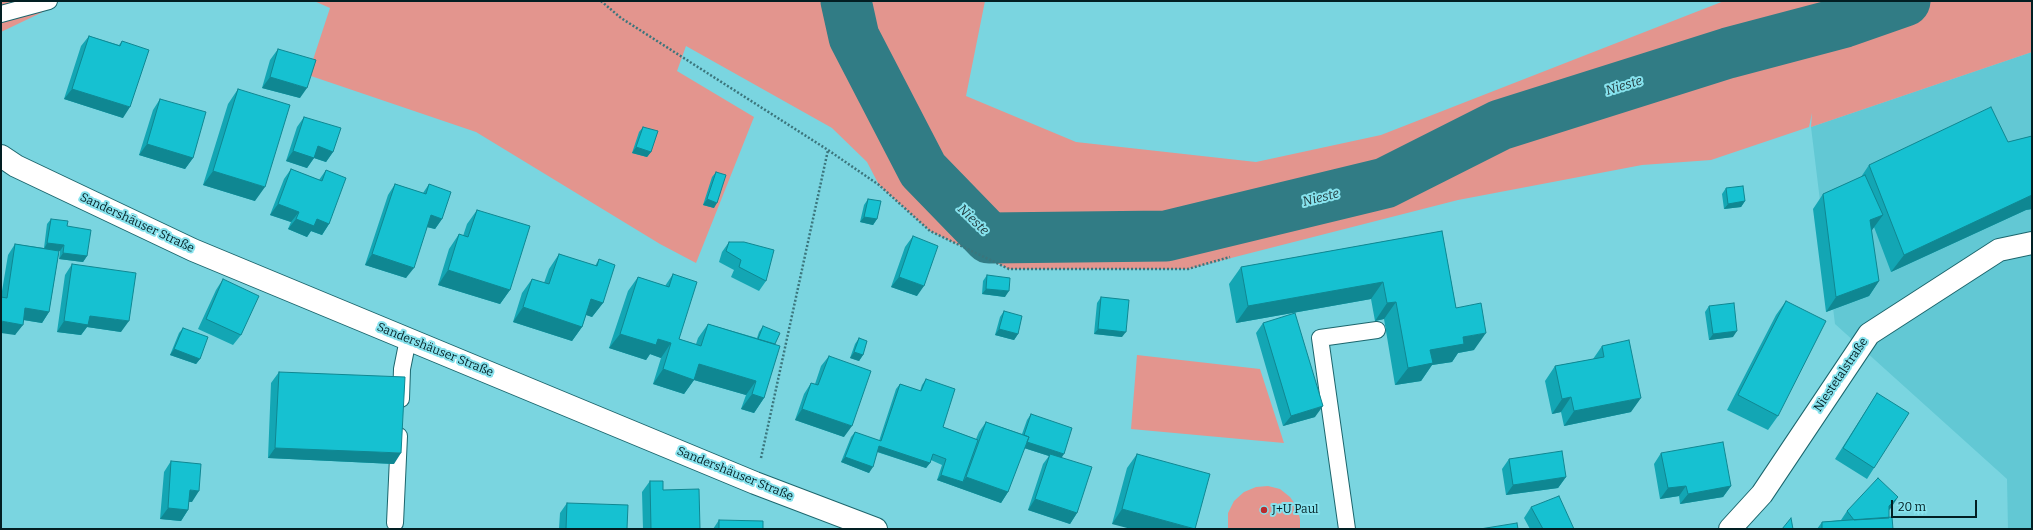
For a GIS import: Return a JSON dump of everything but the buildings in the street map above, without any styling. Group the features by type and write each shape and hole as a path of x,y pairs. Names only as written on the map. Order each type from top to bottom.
{"street":[{"name":"Sandershäuser Straße","path":"1,156 16,166 193,250 755,483 876,529"},
{"name":"Niestetalstraße","path":"1730,529 1762,494 1869,334 1998,250 2032,243"}],"lane":[{"path":"1,14 49,1"},
{"path":"1347,529 1320,338 1377,330"},
{"path":"395,523 402,369 408,339"}],"path":[{"path":"601,1 621,18 828,150 879,185 930,231 1009,269 1188,269 1230,257"},
{"path":"755,483 828,150"}],"shaded area":[{"path":"1,1 51,1 49,9 1,32"},
{"path":"314,1 985,1 966,96 1076,142 1256,162 1381,135 1724,1 2032,1 2032,52 1811,127 1812,113 1809,127 1711,160 1642,165 1458,200 1188,269 1009,269 930,231 879,185 867,162 832,128 686,46 677,71 754,117 696,263 660,244 476,132 308,75 330,8"},
{"path":"2032,52 2032,529 2008,529 2007,479 1835,324 1811,127"},
{"path":"1137,355 1260,369 1284,443 1131,429"},
{"name":"J+U Paul","path":"1268,486 1280,489 1290,497 1297,507 1300,519 1300,529 1228,529 1228,513 1234,501 1244,492 1256,487"}],"waterway":[{"name":"Nieste","path":"846,1 854,37 923,170 989,238 1166,236 1385,183 1500,125 1728,53 1845,22 1905,1"}],"place":[{"name":"J+U Paul","path":"1264,510"}]}
